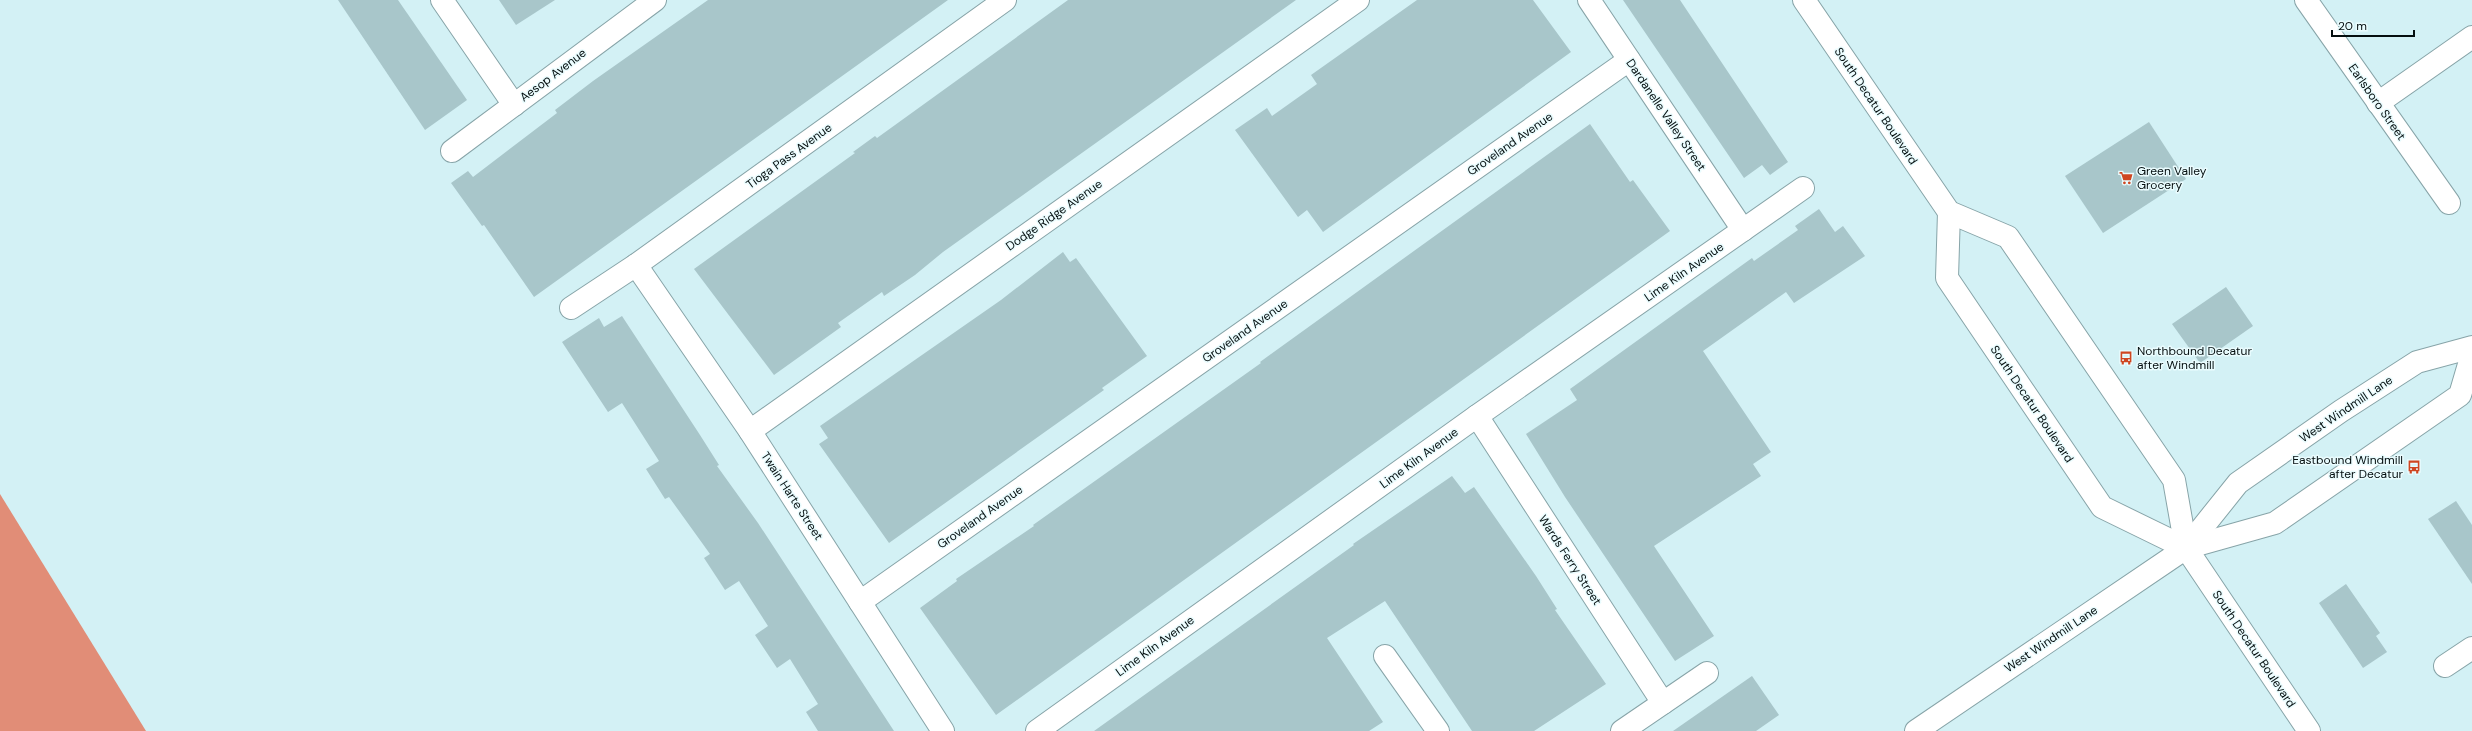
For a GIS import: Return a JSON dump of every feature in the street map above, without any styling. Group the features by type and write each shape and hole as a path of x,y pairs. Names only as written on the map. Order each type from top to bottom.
{"street":[{"path":"442,0 514,105"},
{"name":"Aesop Avenue","path":"452,151 655,0"},
{"name":"Tioga Pass Avenue","path":"571,308 636,265 1005,0"},
{"name":"Dodge Ridge Avenue","path":"750,430 1358,0"},
{"name":"Dardanelle Valley Street","path":"1589,0 1743,230"},
{"name":"South Decatur Boulevard","path":"1804,0 1949,212 2008,237 2174,480 2186,548 2309,731"},
{"name":"Earlsboro Street","path":"2306,0 2449,203"},
{"path":"2378,103 2472,37"},
{"name":"Groveland Avenue","path":"860,602 1629,60"},
{"name":"Lime Kiln Avenue","path":"1037,731 1477,416 1803,188"},
{"name":"South Decatur Boulevard","path":"1949,212 1947,278 2102,507 2186,548"},
{"name":"Twain Harte Street","path":"636,265 750,430 943,731"},
{"name":"West Windmill Lane","path":"1916,731 2186,548 2238,482 2416,362 2472,347"},
{"name":"West Windmill Lane","path":"2186,548 2275,523 2460,395 2472,354"},
{"name":"Wards Ferry Street","path":"1477,416 1663,703"},
{"path":"2445,666 2472,648"},
{"path":"1385,656 1438,731"},
{"path":"1622,731 1707,673"}],"shaded area":[{"path":"0,494 146,731 0,731"}],"building":[{"path":"338,0 398,0 467,100 425,130"},
{"path":"499,0 555,0 516,25"},
{"path":"708,0 948,0 534,297 484,225 482,226 451,183 468,171 473,177 557,113 555,110 593,81"},
{"path":"1068,0 1296,0 943,252 915,275 884,296 882,292 838,323 841,327 774,375 694,269 855,153 853,152 875,136 877,138"},
{"path":"1417,0 1533,0 1571,52 1323,232 1307,210 1298,217 1235,130 1267,108 1272,116 1317,84 1311,75"},
{"path":"1623,0 1680,0 1788,162 1770,175 1762,165 1744,178"},
{"name":"Green Valley Grocery","path":"2149,122 2186,179 2103,233 2065,176"},
{"path":"1590,124 1630,182 1633,180 1670,231 996,715 920,608 957,581 956,579 1034,526 1033,525 1261,363 1260,362"},
{"path":"1819,209 1835,232 1843,226 1865,256 1794,303 1786,292 1703,351 1771,452 1753,464 1761,476 1654,546 1714,636 1675,661 1565,497 1526,434 1577,400 1570,389 1752,258 1754,261 1798,230 1795,226"},
{"path":"1063,252 1070,262 1076,258 1147,356 1102,388 1104,390 889,543 819,444 828,438 820,426 1001,300"},
{"path":"2226,287 2253,326 2200,363 2172,324"},
{"path":"622,316 719,465 717,466 758,523 894,731 818,731 806,712 818,704 790,659 777,668 755,635 768,626 739,581 725,590 704,558 710,554 669,497 665,499 646,469 659,461 622,403 608,412 562,342 599,318 604,327"},
{"path":"1452,476 1465,493 1474,487 1536,576 1557,609 1555,610 1606,684 1534,731 1472,731 1385,601 1327,638 1383,722 1369,731 1094,731 1354,545 1353,544"},
{"path":"2456,501 2472,525 2472,584 2428,519"},
{"path":"2346,584 2380,633 2376,636 2387,652 2363,668 2319,603"},
{"path":"1752,676 1779,715 1756,731 1673,731"}],"place":[{"name":"Green Valley Grocery","path":"2126,178"},
{"name":"Northbound Decatur after Windmill","path":"2126,358"},
{"name":"Eastbound Windmill after Decatur","path":"2414,467"}]}
